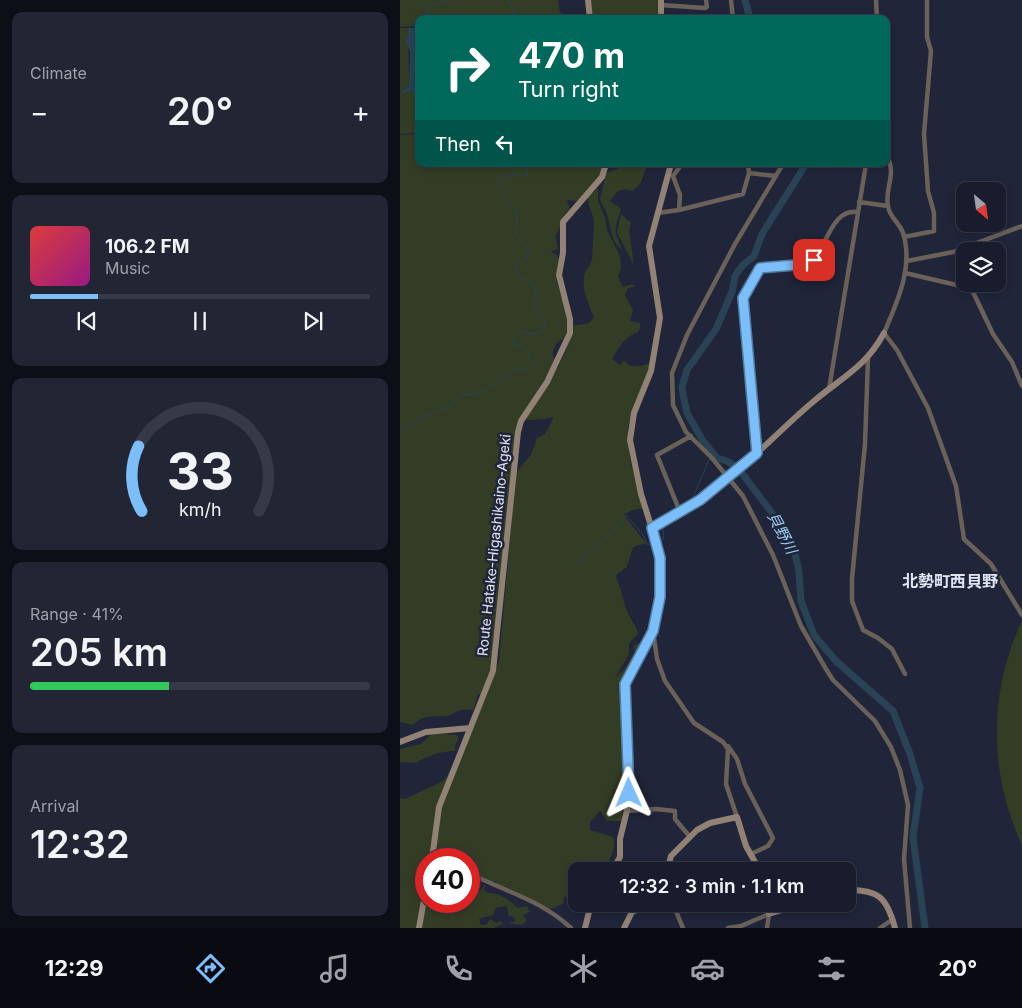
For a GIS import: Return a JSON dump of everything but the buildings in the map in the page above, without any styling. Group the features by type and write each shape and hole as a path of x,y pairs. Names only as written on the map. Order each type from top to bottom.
{"main road":[{"path":"588,0 590,15"},
{"path":"661,2 661,15"},
{"name":"Route Hatake-Higashikaino-Ageki","path":"434,848 439,807 493,670 497,652 518,432 521,421 547,382 570,333 570,318 559,275 564,253 563,222 602,177 605,167"},
{"path":"617,862 620,857 620,839 627,811 628,734 625,684 653,631 661,585 660,558 641,494 630,440 634,413 651,371 659,327 660,318 649,246 670,167"},
{"path":"652,528 680,512 746,464 829,389 858,368 868,358 884,333"},
{"path":"400,742 426,732 470,728"},
{"path":"670,862 671,856 704,826 737,817 755,862"},
{"path":"856,891 880,895 886,902 895,928"},
{"path":"584,928 589,912"},
{"path":"624,928 632,912"},
{"path":"769,914 775,912"},
{"path":"419,928 422,913"}],"street":[{"path":"661,2 705,8 707,7 706,0"},
{"path":"731,0 733,15"},
{"path":"876,0 877,15"},
{"path":"904,237 934,231 935,222 928,191 924,134 931,51 927,37 927,0"},
{"path":"890,163 892,168 888,206 904,237 906,261 902,288 884,333 897,350 928,408 956,486 964,539 991,564 1022,615"},
{"path":"679,210 680,195 673,176 680,167"},
{"path":"657,213 679,210 744,194 749,172 747,167"},
{"path":"781,167 715,280 675,362 671,383 673,405 686,432 710,456 743,496 770,548 800,623 826,670 838,685 875,721 886,737 896,759 908,805 904,859 910,928"},
{"path":"829,389 865,167"},
{"path":"749,172 776,176"},
{"path":"859,202 888,206"},
{"path":"757,453 745,336 743,303 745,293 760,268 808,264 814,260 824,239 844,213 849,211 858,212"},
{"path":"906,261 954,252 1022,226"},
{"path":"905,273 961,286 973,292 993,334 1012,362 1022,386"},
{"path":"868,358 865,444 852,579 852,601 863,630 887,644 899,661 905,674"},
{"path":"680,512 657,455 691,436"},
{"path":"653,631 657,659 665,681 694,723 728,745 737,759 747,787 773,838 766,847 751,854"},
{"path":"723,742 729,753 726,784 737,817"},
{"path":"627,811 656,809 674,811 675,819 690,838"},
{"path":"480,878 532,900 571,928"},
{"path":"676,912 683,928"},
{"path":"728,928 741,927 769,914"},
{"path":"767,928 769,914"},
{"path":"880,928 893,919"}],"green space":[{"path":"400,0 558,0 560,12 563,15 415,15 415,26 400,27"},
{"path":"589,0 658,0 659,15 591,15"},
{"path":"400,28 408,28 409,87 401,91 403,93 415,91 415,133 400,134"},
{"path":"415,134 415,167 602,167 601,175 578,201 567,200 570,209 562,219 555,236 558,248 551,252 557,255 559,260 557,282 567,315 567,332 564,338 556,344 553,352 554,360 547,375 522,415 494,661 481,694 478,694 473,710 462,710 448,716 432,716 421,719 413,725 400,722 400,135"},
{"path":"647,167 640,184 632,191 626,189 618,191 610,201 621,209 616,230 623,252 614,241 606,211 600,200 606,173 619,168"},
{"path":"598,188 598,201 605,218 607,230 620,256 621,268 618,277 623,287 632,284 635,287 628,288 625,295 633,310 630,321 640,323 640,327 638,331 624,341 612,359 620,365 624,360 632,366 649,363 650,365 628,426 630,460 643,508 630,511 624,515 646,543 633,547 627,567 617,574 616,577 626,609 638,634 629,643 629,654 615,678 626,667 635,651 633,646 642,642 642,644 623,680 626,796 621,821 607,821 600,811 590,822 590,830 613,837 612,855 608,862 568,862 568,897 564,897 563,904 545,911 516,891 499,886 495,881 493,882 480,876 480,848 436,848 443,801 499,661 516,472 531,455 537,438 545,434 553,419 553,417 527,420 527,416 547,385 567,348 572,326 589,323 594,317 584,283 585,273 592,259 594,225 588,197"},
{"path":"621,214 631,223 629,231 633,264 617,232"},
{"path":"1022,621 1022,845 1011,818 1003,790 997,733 998,704 1003,676 1011,648"},
{"path":"432,733 457,735 459,738 455,745 455,751 437,753 414,763 400,762 400,749 421,744"},
{"path":"450,772 433,848 415,848 415,913 420,913 417,928 400,928 400,798 405,799 443,781"},
{"path":"486,884 484,890 488,893 504,897 517,908 527,906 530,912 523,915 527,920 522,925 508,923 515,921 514,917 509,916 507,906 496,908 493,915 479,919 481,925 487,924 490,919 496,923 501,921 503,924 494,928 422,928 425,913 480,913 480,890"}],"water":[{"path":"408,28 415,28 415,91 403,93 401,91 409,87 410,52 406,40"}],"waterway":[{"path":"426,15 428,8 446,0"},
{"path":"508,0 516,15"},
{"name":"貝野川","path":"745,0 749,15"},
{"path":"400,431 434,412 451,406 460,395 480,393 516,370 525,369 531,362 528,351 523,347 513,345 513,339 523,331 533,334 543,331 545,326 534,308 536,294 532,283 518,275 516,265 528,256 528,248 515,234 517,226 516,213 498,182 508,175 528,174 527,167"},
{"name":"貝野川","path":"804,167 762,234 754,256 743,265 735,276 732,292 716,329 687,370 682,387 683,394 687,413 703,441 717,458 727,461 738,468 772,513 795,553 799,572 801,601 814,635 836,661 893,711 910,754 920,788 913,837 925,928"},
{"path":"692,500 712,453"},
{"path":"574,566 618,527 626,515 643,535 647,544 652,544"},
{"path":"662,541 664,537 662,526 680,517"},
{"name":"貝野川","path":"834,666 836,661"}],"district":[{"name":"北勢町西貝野","path":"950,581"}],"route":[{"path":"629,793 628,715 625,684 653,631 660,597 660,558 652,528 700,500 757,453 746,354 743,298 760,268 808,264 814,260"}]}
